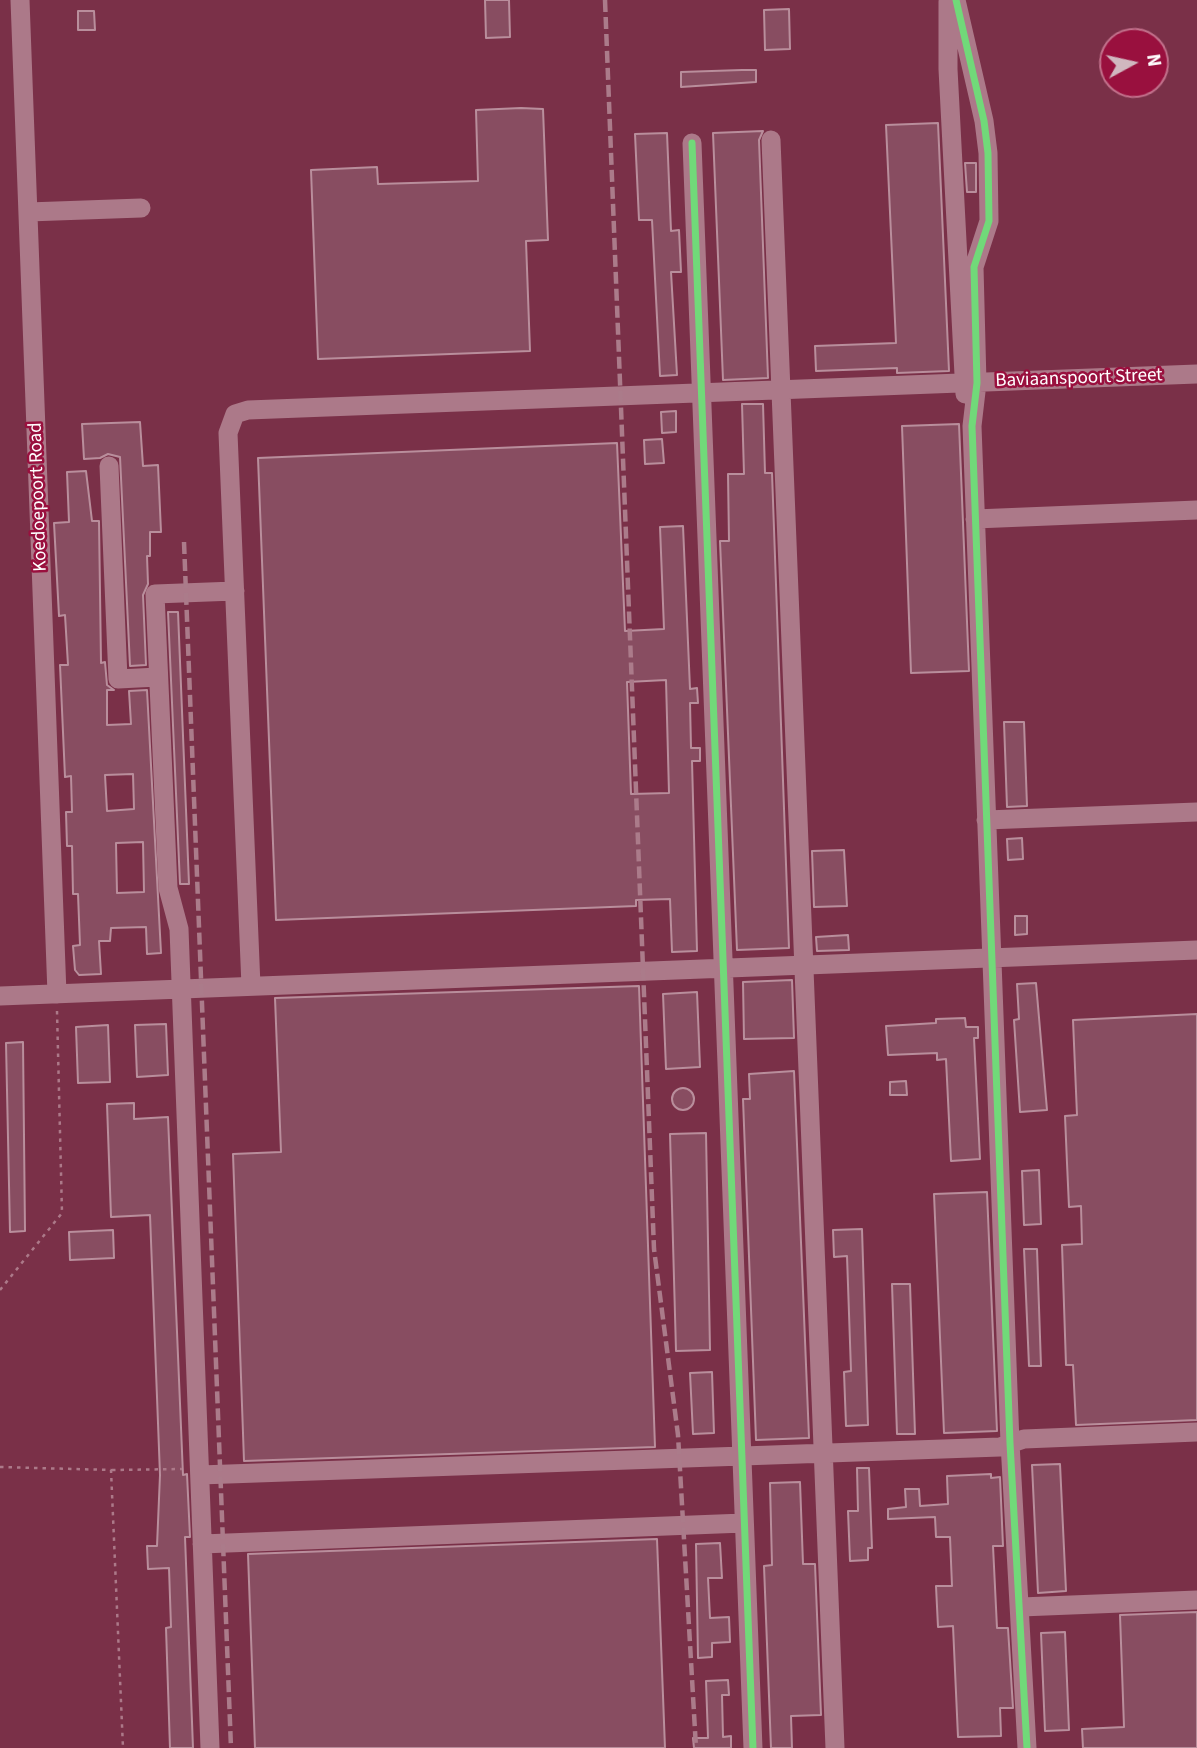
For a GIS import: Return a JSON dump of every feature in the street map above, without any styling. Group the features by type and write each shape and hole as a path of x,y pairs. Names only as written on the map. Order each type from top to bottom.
{"street":[{"name":"Koedoepoort Road","path":"20,0 57,994"},
{"path":"948,0 972,426 1010,1443 1027,1748"},
{"path":"956,0 984,121 988,153 989,221 974,267 969,383"},
{"path":"771,140 835,1748"},
{"path":"692,143 753,1748"},
{"path":"28,212 141,208"},
{"name":"Baviaanspoort Street","path":"235,591 228,433 232,419 240,412 1197,374"},
{"path":"109,466 118,679 158,677"},
{"path":"975,519 1197,510"},
{"path":"210,1748 179,929 168,888 155,594 235,591 251,986"},
{"path":"986,820 1197,812"},
{"path":"0,996 1197,950"},
{"path":"200,1472 1000,1447 1024,1439 1197,1432"},
{"path":"202,1544 744,1523"},
{"path":"1021,1607 1197,1600"}],"path":[{"path":"0,1290 62,1213 57,994"},
{"path":"0,1467 200,1472"},
{"path":"111,1470 123,1748"}],"building":[{"path":"485,0 509,0 510,37 486,38"},
{"path":"789,9 790,49 765,50 764,10"},
{"path":"78,11 94,11 95,30 78,30"},
{"path":"756,70 756,82 681,87 681,72"},
{"path":"543,109 548,240 526,241 530,351 318,359 311,170 377,167 378,184 478,181 476,110"},
{"path":"938,123 949,371 897,373 897,368 816,371 815,346 896,343 886,125"},
{"path":"763,131 759,140 768,378 723,380 713,133"},
{"path":"667,133 671,231 679,230 681,272 671,272 677,375 660,376 652,220 639,220 635,134"},
{"path":"965,163 976,163 976,192 967,192"},
{"path":"742,404 763,404 765,473 772,473 789,948 737,950 720,541 729,541 728,474 744,474"},
{"path":"676,411 676,432 662,433 661,412"},
{"path":"140,422 143,466 158,465 161,532 150,532 150,556 147,556 148,584 143,595 146,665 130,666 120,457 108,454 100,458 84,459 82,424"},
{"path":"959,424 969,671 911,673 902,426"},
{"path":"662,439 664,463 645,464 644,440"},
{"path":"617,443 625,631 664,629 660,527 683,526 690,689 697,688 698,703 690,703 691,748 700,748 700,761 692,761 697,951 672,952 670,899 636,900 636,906 276,920 258,458","holes":["666,680 669,793 631,794 627,682"]},
{"path":"86,471 92,521 99,521 101,663 105,662 107,685 114,690 107,690 107,725 131,724 129,691 147,690 161,953 147,954 146,927 111,928 110,941 99,941 101,974 79,975 75,970 73,946 80,945 78,894 73,894 72,846 67,846 66,812 72,812 71,776 65,777 60,665 68,665 65,615 59,616 54,523 69,522 67,472","holes":["133,774 134,809 107,811 105,775","143,842 144,892 117,893 116,843"]},
{"path":"168,612 178,612 189,884 180,884"},
{"path":"1004,722 1024,722 1027,806 1007,807"},
{"path":"1022,838 1023,859 1008,860 1007,839"},
{"path":"844,850 847,906 814,907 812,851"},
{"path":"1015,916 1027,916 1027,934 1015,935"},
{"path":"848,935 849,950 817,951 816,937"},
{"path":"792,980 794,1038 744,1039 743,982"},
{"path":"1036,983 1047,1110 1020,1112 1014,1020 1019,1019 1017,984"},
{"path":"639,986 655,1447 244,1461 233,1154 281,1152 275,998"},
{"path":"697,992 700,1067 666,1069 663,994"},
{"path":"1197,1014 1197,1420 1076,1425 1073,1365 1066,1365 1062,1245 1082,1244 1081,1206 1069,1207 1065,1116 1077,1115 1073,1020"},
{"path":"965,1018 966,1027 978,1027 978,1038 974,1038 980,1159 951,1161 946,1059 937,1060 937,1053 888,1055 886,1026"},
{"path":"166,1024 168,1075 137,1077 135,1025"},
{"path":"108,1025 110,1082 78,1083 76,1027"},
{"path":"23,1042 25,1231 10,1232 6,1043"},
{"path":"794,1071 809,1438 756,1440 743,1099 750,1099 749,1074"},
{"path":"906,1081 907,1095 890,1095 890,1082"},
{"path":"683,1088 691,1091 694,1099 691,1107 683,1110 675,1107 672,1099 675,1091"},
{"path":"134,1103 134,1119 168,1117 183,1475 187,1474 190,1537 185,1537 193,1748 170,1748 166,1628 171,1627 169,1568 148,1569 147,1546 157,1546 160,1475 150,1215 111,1217 107,1104"},
{"path":"706,1133 710,1350 676,1351 670,1134"},
{"path":"1039,1170 1041,1224 1024,1225 1022,1171"},
{"path":"987,1192 997,1431 944,1433 934,1194"},
{"path":"862,1229 868,1425 846,1426 844,1372 851,1371 847,1256 834,1257 833,1230"},
{"path":"113,1230 114,1258 70,1260 69,1232"},
{"path":"1024,1249 1037,1249 1041,1366 1029,1366"},
{"path":"892,1284 910,1284 915,1434 897,1434"},
{"path":"712,1372 714,1433 693,1434 690,1373"},
{"path":"1060,1464 1066,1591 1038,1593 1032,1465"},
{"path":"857,1468 869,1468 872,1548 868,1548 868,1560 850,1561 848,1511 858,1511"},
{"path":"991,1474 991,1478 1000,1477 1003,1546 993,1546 997,1628 1008,1628 1013,1708 1000,1708 1001,1736 958,1737 953,1626 938,1627 936,1586 952,1586 950,1537 936,1537 935,1517 888,1519 888,1509 906,1507 905,1489 919,1489 920,1506 948,1504 947,1476"},
{"path":"800,1482 803,1564 815,1564 821,1715 791,1716 792,1748 771,1748 764,1566 772,1565 770,1483"},
{"path":"657,1539 665,1748 255,1748 248,1554"},
{"path":"720,1543 722,1578 708,1578 710,1618 729,1617 730,1642 712,1643 712,1657 698,1658 696,1544"},
{"path":"1197,1612 1197,1748 1083,1748 1082,1729 1124,1727 1120,1615"},
{"path":"1065,1632 1069,1730 1045,1731 1041,1633"},
{"path":"728,1680 729,1695 722,1695 723,1737 731,1736 731,1748 694,1748 693,1738 708,1738 706,1681"}],"railway":[{"path":"605,0 654,1249 678,1435 696,1748"},
{"path":"184,542 231,1748"}],"cycle path":[{"path":"956,0 984,121 988,153 989,221 974,267 977,383 972,426 1010,1443 1027,1748"},
{"path":"692,143 753,1748"}]}
